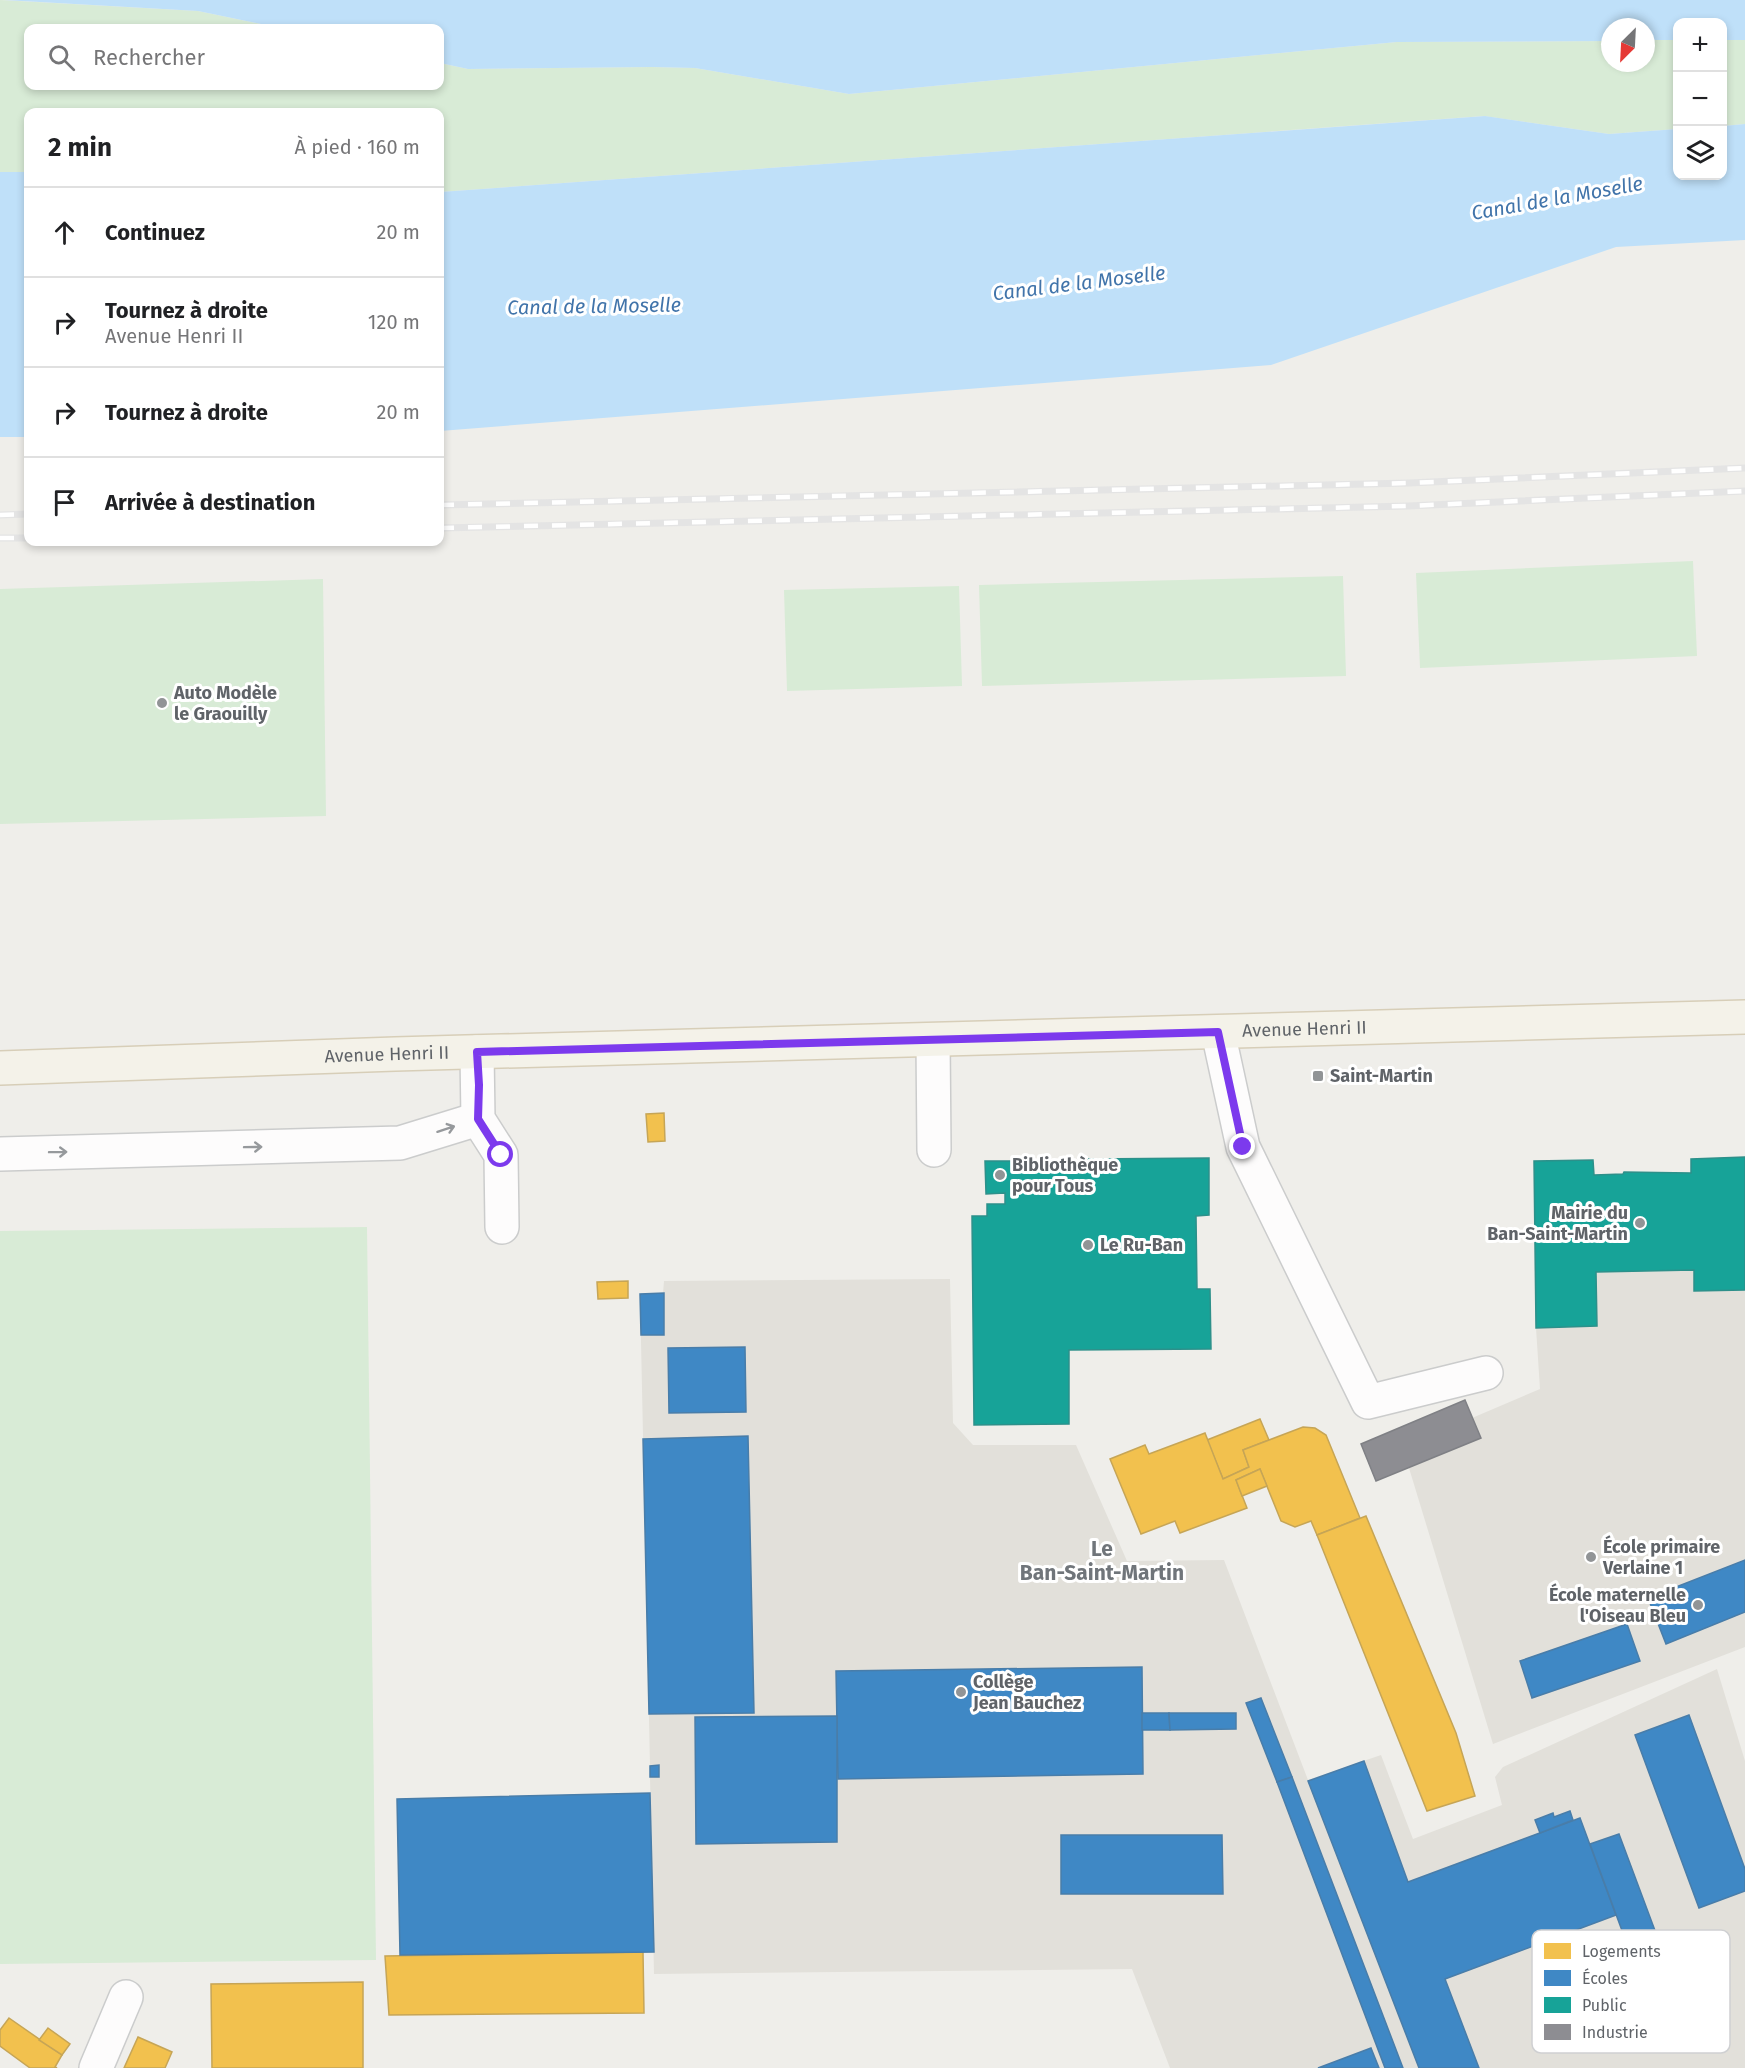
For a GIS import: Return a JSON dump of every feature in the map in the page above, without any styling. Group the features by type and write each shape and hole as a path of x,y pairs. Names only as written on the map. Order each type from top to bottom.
{"main road":[{"name":"Avenue Henri II","path":"0,1068 477,1052 1745,1017"}],"lane":[{"path":"1218,1032 1243,1147 1368,1402 1486,1373"},
{"path":"933,1040 934,1150"},
{"path":"477,1052 478,1119 501,1155 502,1227"},
{"path":"0,1154 400,1143 478,1119"},
{"path":"96,2068 126,1997"}],"shaded area":[{"name":"École primaire Verlaine 1","path":"1694,1270 1695,1291 1745,1290 1745,1647 1493,1744 1409,1468 1480,1438 1472,1418 1540,1389 1536,1328 1597,1326 1596,1272"},
{"name":"Collège Jean Bauchez","path":"950,1279 953,1423 973,1445 1076,1445 1127,1561 1224,1560 1308,1780 1381,1755 1413,1839 1502,1805 1495,1777 1503,1767 1717,1669 1745,1761 1745,2068 1170,2068 1132,1969 654,1974 650,1777 659,1777 659,1766 650,1766 640,1294 663,1293 664,1281"}],"green space":[{"path":"0,0 198,11 261,24 24,24 24,90 444,90 444,64 468,69 695,68 849,94 1397,42 1601,41 1601,72 1655,72 1655,40 1673,40 1673,129 1609,134 1484,116 444,192 444,108 24,108 24,172 0,172"},
{"path":"1727,40 1745,40 1745,124 1727,126"},
{"path":"1693,561 1697,656 1420,668 1416,573"},
{"path":"1343,576 1346,676 982,686 979,585"},
{"name":"Auto Modèle le Graouilly","path":"323,579 326,816 0,824 0,589"},
{"path":"959,586 962,686 787,691 784,590"},
{"path":"367,1227 376,1960 0,1964 0,1231"}],"water":[{"path":"4,0 1745,0 1745,40 1727,40 1727,18 1673,18 1673,40 1655,40 1655,18 1601,18 1601,41 1397,42 849,94 695,68 468,69 444,64 444,24 261,24 198,11"},
{"name":"Canal de la Moselle","path":"1485,116 1609,134 1673,129 1673,180 1727,180 1727,126 1745,124 1745,240 1616,247 1271,365 444,431 444,192"},
{"path":"0,172 24,172 24,437 0,437"}],"building: Logements":[{"path":"664,1113 665,1141 648,1142 646,1114"},
{"path":"628,1281 628,1298 598,1299 597,1282"},
{"path":"1260,1419 1269,1440 1243,1450 1249,1467 1223,1479 1207,1440"},
{"path":"1303,1427 1315,1428 1326,1435 1360,1518 1317,1535 1311,1521 1295,1527 1281,1521 1260,1469 1236,1480 1247,1508 1180,1533 1175,1521 1141,1534 1110,1459 1145,1445 1149,1454 1205,1433 1223,1479 1249,1467 1243,1450"},
{"path":"1260,1469 1267,1486 1242,1496 1236,1480"},
{"path":"1366,1516 1456,1733 1475,1796 1427,1811 1317,1535"},
{"path":"643,1952 644,2013 389,2015 385,1956"},
{"path":"363,1982 363,2068 212,2068 211,1984"},
{"path":"9,2018 62,2055 55,2067 57,2068 30,2068 0,2046 0,2030"},
{"path":"48,2028 70,2044 62,2055 39,2040"},
{"path":"138,2037 172,2052 165,2068 124,2068"}],"building: Écoles":[{"path":"664,1293 664,1335 641,1335 640,1294"},
{"path":"745,1347 746,1412 669,1413 668,1348"},
{"path":"748,1436 754,1713 649,1714 643,1439"},
{"name":"École maternelle l'Oiseau Bleu","path":"1745,1560 1745,1612 1666,1644 1648,1598"},
{"path":"1627,1624 1640,1661 1532,1698 1520,1661"},
{"path":"1142,1667 1143,1774 838,1779 836,1671"},
{"path":"1261,1698 1292,1777 1277,1782 1246,1703"},
{"path":"1142,1713 1169,1713 1170,1730 1142,1730"},
{"path":"1169,1713 1236,1713 1236,1729 1170,1730"},
{"path":"1689,1715 1745,1869 1745,1891 1699,1908 1635,1735"},
{"path":"837,1716 837,1842 696,1844 695,1717"},
{"path":"1364,1761 1408,1882 1580,1818 1616,1915 1576,1930 1532,1930 1532,1946 1445,1979 1479,2068 1419,2068 1308,1781"},
{"path":"659,1765 659,1777 650,1777 650,1766"},
{"path":"1292,1777 1403,2068 1385,2068 1277,1782"},
{"path":"650,1793 654,1952 400,1955 397,1799"},
{"path":"1570,1811 1573,1820 1540,1833 1535,1820 1553,1813 1554,1817"},
{"path":"1619,1834 1655,1930 1622,1930 1590,1844"},
{"path":"1061,1835 1222,1835 1223,1894 1061,1894"},
{"path":"1371,2048 1379,2068 1318,2068"}],"building: Public":[{"name":"Mairie du Ban-Saint-Martin","path":"1745,1157 1745,1290 1694,1291 1694,1270 1596,1272 1597,1326 1536,1328 1534,1161 1593,1160 1594,1175 1623,1174 1624,1172 1691,1173 1691,1159"},
{"path":"1209,1158 1209,1215 1196,1216 1197,1289 1210,1289 1211,1349 1069,1350 1069,1424 974,1425 972,1216 987,1216 987,1204 1005,1204 1005,1193 986,1194 985,1161 1031,1161 1047,1164 1064,1172 1068,1165 1087,1165 1087,1159"}],"building: Industrie":[{"path":"1465,1400 1481,1438 1376,1481 1361,1444"}],"railway":[{"path":"444,505 1409,483 1745,468"},
{"path":"444,528 1408,506 1745,491"},
{"path":"0,515 24,514"},
{"path":"0,538 24,538"}],"place":[{"name":"Auto Modèle le Graouilly","path":"162,703"},
{"name":"Saint-Martin","path":"1318,1076"},
{"name":"Bibliothèque pour Tous","path":"1000,1175"},
{"name":"Mairie du Ban-Saint-Martin","path":"1640,1223"},
{"name":"Le Ru-Ban","path":"1088,1245"},
{"name":"École primaire Verlaine 1","path":"1591,1557"},
{"name":"École maternelle l'Oiseau Bleu","path":"1698,1605"},
{"name":"Collège Jean Bauchez","path":"961,1692"}],"district":[{"name":"Le Ban-Saint-Martin","path":"1102,1561"}],"route":[{"path":"501,1155 478,1119 477,1052 1218,1032 1243,1147"}]}
